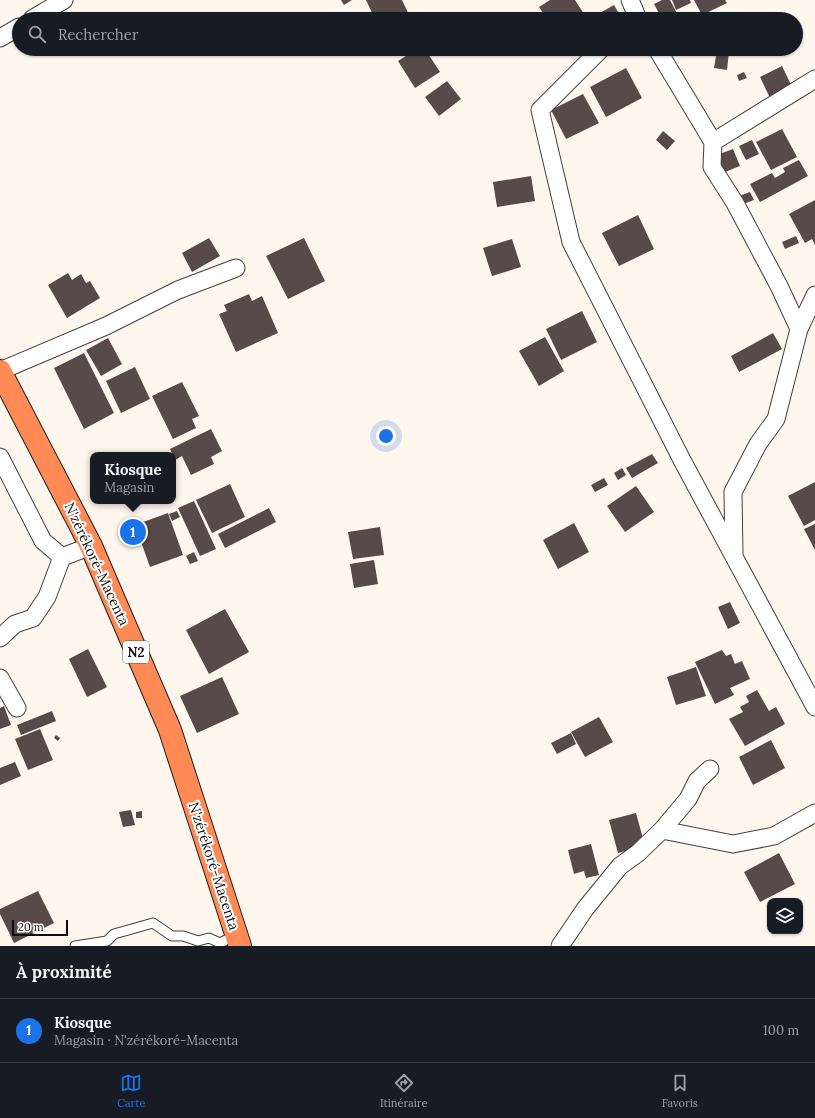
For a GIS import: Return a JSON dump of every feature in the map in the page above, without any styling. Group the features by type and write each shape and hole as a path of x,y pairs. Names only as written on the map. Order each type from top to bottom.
{"highway":[{"name":"N'zérékoré-Macenta","path":"0,371 91,546 170,730 238,940"}],"street":[{"path":"44,12 64,0"},
{"path":"0,38 12,30"},
{"path":"594,56 540,110 571,242 680,455 815,707"},
{"path":"661,56 713,142 712,167 735,203 799,329"},
{"path":"713,142 815,79"},
{"path":"0,371 106,326 178,290 236,268"},
{"path":"734,556 733,492 758,444 776,419 799,329 815,295"},
{"path":"0,457 42,540 62,557"},
{"path":"0,638 15,624 33,618 47,597 62,557 91,546"},
{"path":"0,678 17,708"},
{"path":"560,946 586,908 620,866 638,853 662,830 688,799 697,781 710,769"},
{"path":"662,830 733,844 774,836 815,813"}],"lane":[{"path":"74,946 107,941 114,934 153,923 172,936 183,936 198,941 209,938 220,943 238,940"}],"building":[{"path":"341,0 352,0 344,5"},
{"path":"366,0 402,0 408,12 372,12"},
{"path":"550,0 575,0 583,12 542,12 539,7"},
{"path":"662,0 670,0 676,12 658,12 654,4"},
{"path":"672,0 690,0 691,3 676,10"},
{"path":"694,0 725,0 727,3 708,12 700,12"},
{"path":"614,5 618,12 602,12"},
{"path":"406,56 430,56 440,72 415,88 398,61"},
{"path":"716,56 729,56 727,70 714,68"},
{"path":"782,66 793,89 771,100 760,77"},
{"path":"626,68 642,98 606,117 590,87"},
{"path":"744,72 747,78 739,81 737,75"},
{"path":"447,81 461,99 439,116 425,97"},
{"path":"583,94 599,123 566,139 551,110"},
{"path":"782,129 797,157 771,170 756,142"},
{"path":"663,131 675,141 667,150 656,140"},
{"path":"752,140 759,154 746,160 739,146"},
{"path":"733,149 740,166 725,172 717,155"},
{"path":"799,160 808,176 760,202 750,184 772,173 775,178 785,172 783,168"},
{"path":"531,176 535,201 497,207 493,182"},
{"path":"750,192 754,200 743,204 739,196"},
{"path":"815,200 815,245 812,239 805,243 789,214"},
{"path":"638,215 654,249 619,266 602,233"},
{"path":"796,236 799,243 785,249 782,242"},
{"path":"209,238 220,256 192,272 182,253"},
{"path":"304,238 325,281 288,299 266,256"},
{"path":"512,239 521,267 492,276 483,248"},
{"path":"68,273 72,280 81,274 86,283 90,281 100,298 67,318 48,285"},
{"path":"249,294 252,301 262,296 278,333 236,352 219,314 227,311 224,305"},
{"path":"582,311 597,342 561,360 546,329"},
{"path":"773,333 782,349 739,372 731,356"},
{"path":"545,337 564,371 539,386 519,351"},
{"path":"108,338 122,364 101,376 86,350"},
{"path":"84,353 114,413 84,429 54,368"},
{"path":"135,367 150,399 121,413 106,381"},
{"path":"182,382 199,416 192,419 196,428 173,439 152,396"},
{"path":"211,429 222,451 211,457 214,464 191,475 182,456 176,459 176,452 171,452 170,449"},
{"path":"652,454 658,463 632,478 626,468"},
{"path":"622,468 626,475 618,480 614,473"},
{"path":"604,478 608,485 595,492 591,485"},
{"path":"815,482 815,520 804,526 788,496"},
{"path":"230,484 245,517 212,533 196,500"},
{"path":"636,486 654,512 625,532 607,506"},
{"path":"194,501 216,549 200,556 178,508"},
{"path":"269,508 276,522 225,548 218,534"},
{"path":"177,511 180,517 172,521 169,514"},
{"path":"168,513 183,555 150,567 135,525"},
{"path":"574,523 589,552 558,569 543,540"},
{"path":"815,524 815,550 804,529"},
{"path":"380,527 384,555 353,559 348,532"},
{"path":"194,552 198,561 190,564 186,556"},
{"path":"374,560 378,584 354,588 350,564"},
{"path":"730,602 740,623 728,629 718,607"},
{"path":"225,609 249,652 209,674 186,630"},
{"path":"88,649 107,687 87,697 69,659"},
{"path":"722,650 726,656 731,654 735,664 742,661 750,679 730,688 734,695 715,704 695,662"},
{"path":"696,667 706,696 676,705 667,677"},
{"path":"222,677 239,714 197,733 180,696"},
{"path":"757,690 769,711 776,707 785,724 745,746 729,719 743,712 740,707 749,702 746,696"},
{"path":"4,706 11,725 0,729 0,708"},
{"path":"52,711 56,721 21,735 17,725"},
{"path":"599,717 613,742 585,757 571,732"},
{"path":"40,729 53,760 28,770 15,739"},
{"path":"571,733 576,744 557,754 551,743"},
{"path":"56,735 60,738 58,741 54,738"},
{"path":"771,740 785,768 753,785 739,757"},
{"path":"15,762 21,776 0,785 0,768"},
{"path":"131,810 135,825 123,827 119,812"},
{"path":"142,811 142,818 136,818 136,812"},
{"path":"636,813 645,846 618,853 609,820"},
{"path":"591,844 599,875 586,878 584,871 574,874 568,850"},
{"path":"779,853 795,884 760,902 744,872"},
{"path":"38,891 54,923 14,943 0,914 0,909"}],"place":[{"name":"Kiosque","path":"133,532"}]}
